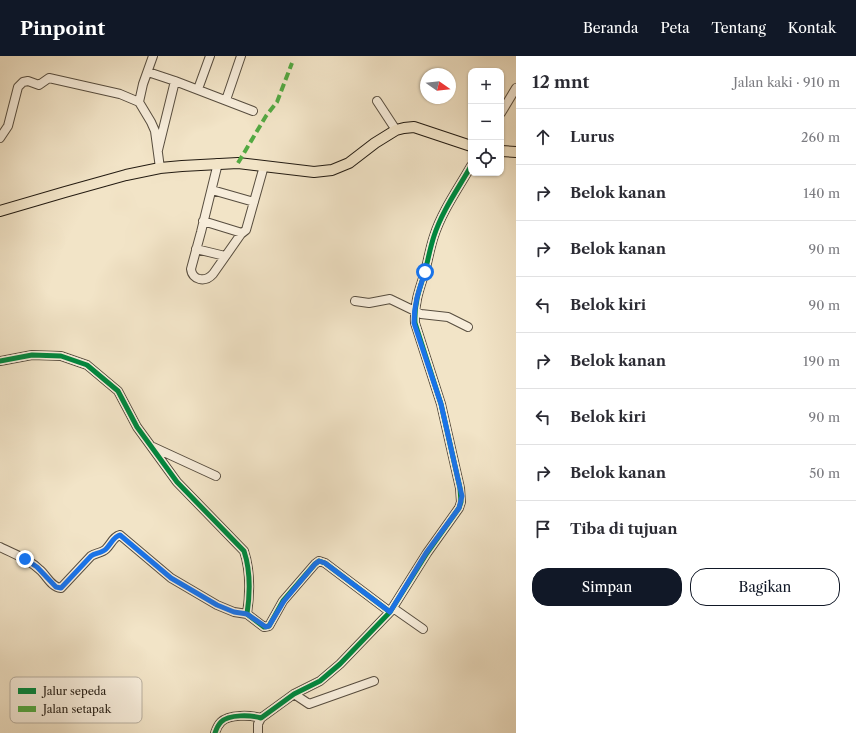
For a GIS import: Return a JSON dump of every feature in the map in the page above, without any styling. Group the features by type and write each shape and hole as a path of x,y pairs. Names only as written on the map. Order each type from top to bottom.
{"main road":[{"path":"0,211 126,175 160,168 238,163 314,172 332,170 349,163 375,143 396,130 404,128 414,127 468,145"},
{"path":"504,151 516,152"}],"street":[{"path":"139,102 143,84 153,56"},
{"path":"198,89 210,56"},
{"path":"226,100 241,56"},
{"path":"148,72 198,89 253,112"},
{"path":"0,138 8,126 18,86 22,82 28,81 39,85 49,78 120,94 139,102 152,122 157,139 160,168"},
{"path":"158,150 175,81"},
{"path":"504,108 516,88"},
{"path":"377,101 396,130"},
{"path":"218,164 191,272 195,277 204,280 210,278 242,233 246,230 264,166"},
{"path":"258,733 258,724 261,718 294,694 320,681 340,664 392,610 426,553 459,508 461,502 460,488 441,404 414,323 414,312 434,236 444,211 468,171"},
{"path":"212,190 254,202"},
{"path":"203,221 242,233"},
{"path":"196,249 225,256"},
{"path":"355,301 369,303 390,299 414,312 426,316 452,318 468,327"},
{"path":"0,361 32,355 61,356 87,365 118,391 137,427 177,482 244,552 247,560 249,576 247,614"},
{"path":"151,447 216,476"},
{"path":"0,547 32,564 41,571 51,583 56,587 61,588 91,556 104,551 116,536 120,535 171,578 217,605 234,612 247,614 264,627 267,627 284,601 319,561 325,563 392,610 423,629"},
{"path":"294,694 307,703 311,703 374,682"},
{"path":"215,733 221,722 226,719 241,716 261,718"}],"marked path":[{"path":"238,163 266,116 277,102 292,63"}],"cycle path":[{"path":"215,733 218,726 225,719 235,716 252,716 261,718 294,694 320,681 340,664 390,612 427,553 459,508 461,502 460,488 441,404 415,323 415,310 417,297 437,227 468,171"},
{"path":"0,361 32,355 61,356 87,365 118,391 137,427 177,482 244,551 248,567 249,583 247,614 264,627 269,626 283,601 319,561 325,563 390,612"}],"route":[{"path":"25,559 37,567 51,583 58,588 61,588 93,554 106,550 116,536 120,535 171,578 217,605 234,612 247,614 264,627 269,626 284,601 319,561 325,563 390,612 426,553 459,508 462,496 441,404 427,358 414,323 414,310 417,296 425,272"}]}
